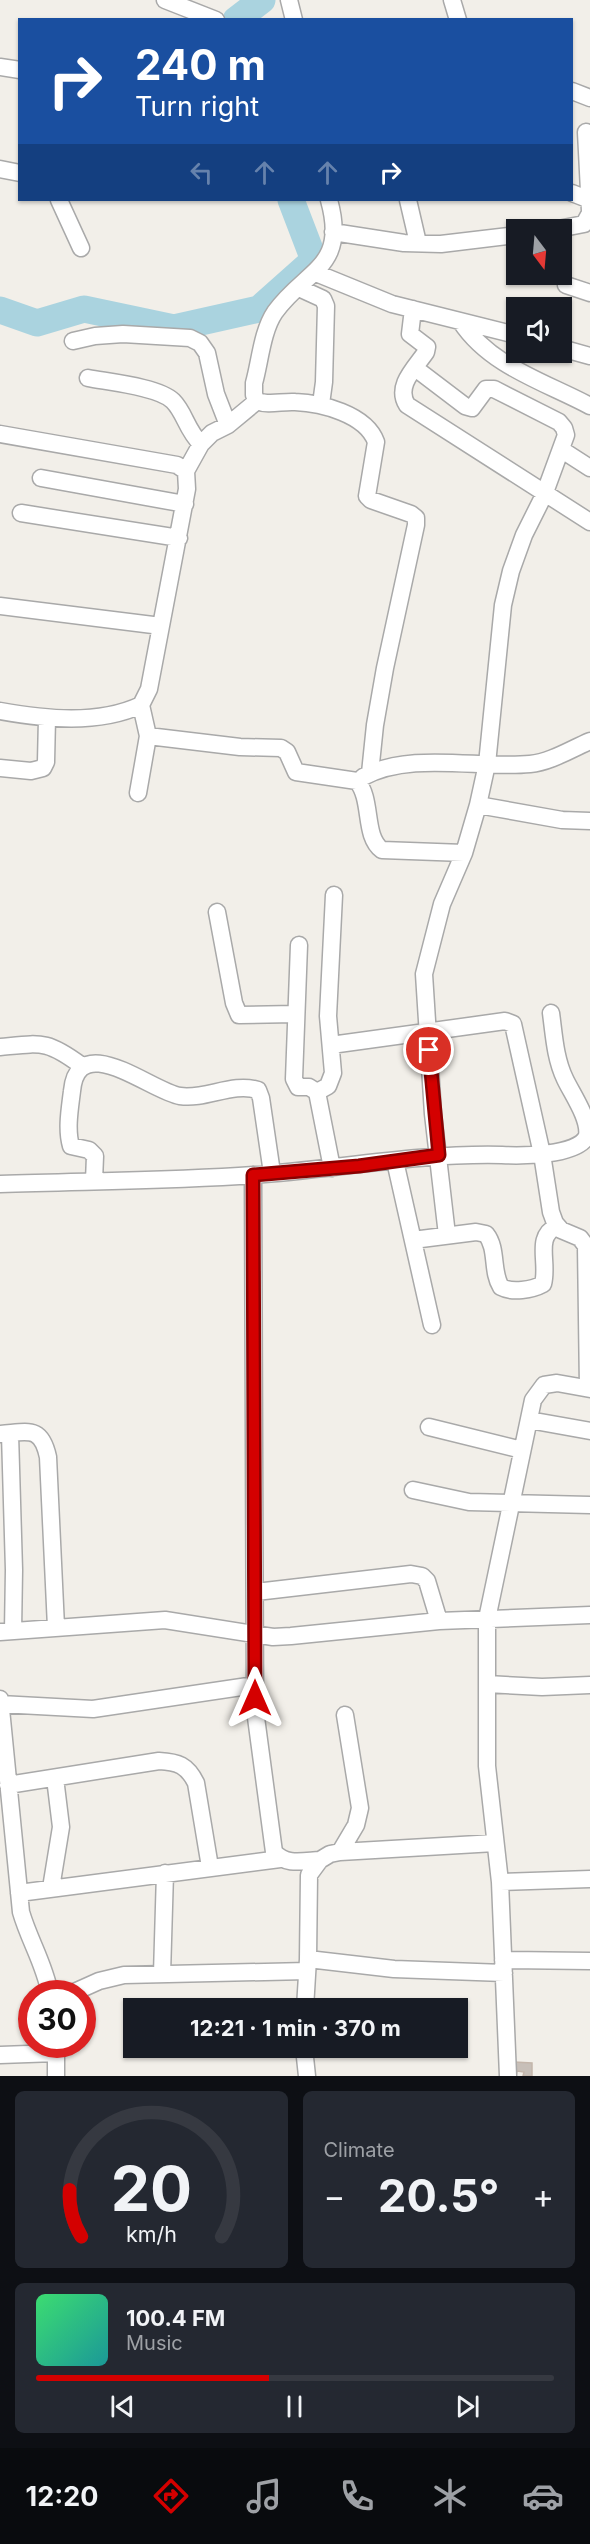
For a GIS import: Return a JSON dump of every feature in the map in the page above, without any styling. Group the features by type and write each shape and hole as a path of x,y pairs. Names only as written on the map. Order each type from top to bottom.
{"street":[{"path":"165,0 211,18"},
{"path":"289,0 294,18"},
{"path":"452,0 457,18"},
{"path":"0,67 18,70"},
{"path":"573,91 590,98"},
{"path":"572,226 584,224 590,212 583,131"},
{"path":"0,169 18,173"},
{"path":"573,193 590,200"},
{"path":"59,201 81,248"},
{"path":"257,401 254,383 274,314 316,273 328,254 333,232 333,214 329,201"},
{"path":"408,201 418,243"},
{"path":"333,232 418,243 472,241 506,236"},
{"path":"316,273 352,289 413,309 506,332"},
{"path":"566,285 590,293"},
{"path":"299,288 323,299 326,306 324,382 321,404"},
{"path":"413,309 410,334 427,347 403,386 403,399 407,405 544,495 590,522"},
{"path":"461,321 471,337 500,361 590,406"},
{"path":"73,341 95,336 123,334 190,338 200,343 207,353 216,394 228,425"},
{"path":"572,351 590,356"},
{"path":"415,368 465,406 472,408 486,389 494,388 559,422 566,435 562,450 544,495 524,535 512,570 503,605 487,764 464,853 442,904 424,974 427,1032 447,1235"},
{"path":"88,378 158,393 172,399 186,426 201,444"},
{"path":"257,401 263,404 293,402 321,404 342,412 367,427 376,442 366,490 367,496 371,500 411,514 416,518 363,777 365,796 373,840 382,850 464,853"},
{"path":"138,793 148,736 141,705 149,689 179,538 188,480 186,471 201,444 212,433 228,425 257,401"},
{"path":"0,434 177,465 186,471"},
{"path":"562,450 590,468"},
{"path":"41,478 185,504"},
{"path":"21,513 179,538"},
{"path":"0,606 161,626"},
{"path":"0,711 68,718 124,712 141,705"},
{"path":"0,768 31,771 43,768 46,762 46,717"},
{"path":"148,736 240,747 281,748 287,752 296,772 363,777 386,768 442,762 531,764 547,760 590,741"},
{"path":"478,805 562,820 590,821"},
{"path":"317,1092 332,1081 328,988 334,895"},
{"path":"217,912 234,1003 239,1015 295,1014"},
{"path":"299,945 294,1078 298,1087 309,1087 317,1092 332,1168"},
{"path":"0,1184 253,1175 439,1155 542,1154 582,1144 588,1136 588,1124 559,1063 551,1013"},
{"path":"331,1045 506,1021 513,1024 542,1154 551,1212 557,1226 580,1238 586,1246 589,1388 557,1383 544,1385 533,1400 487,1619 487,1766 500,1882 508,2076"},
{"path":"0,1047 46,1044 59,1049 82,1066"},
{"path":"94,1181 93,1152 75,1148 70,1142 69,1119 75,1072 82,1066 98,1065 115,1068 180,1096 241,1088 258,1090 272,1173"},
{"path":"395,1161 432,1325"},
{"path":"253,1175 255,1685 257,1732 271,1844 280,1859"},
{"path":"413,1240 476,1232 486,1234 491,1240 496,1280 501,1287 513,1290 536,1288 543,1284 546,1232 557,1226"},
{"path":"529,1420 590,1431"},
{"path":"429,1427 522,1450"},
{"path":"56,1627 48,1457 45,1443 39,1435 30,1432 5,1434 14,1570 6,1631 165,1620 256,1634 291,1636 439,1621 590,1615"},
{"path":"413,1490 469,1502 512,1501 590,1505"},
{"path":"256,1592 411,1574 422,1576 427,1581 439,1621"},
{"path":"487,1684 542,1687 590,1685"},
{"path":"0,1704 93,1709 255,1685"},
{"path":"0,1699 5,1778 19,1893 27,1933 46,1980"},
{"path":"340,1852 356,1825 360,1808 345,1715"},
{"path":"5,1778 55,1778 159,1761 182,1765 190,1770 196,1783 210,1867"},
{"path":"51,1888 61,1827 55,1778"},
{"path":"306,1998 309,1875 320,1860 330,1854 340,1852 495,1843"},
{"path":"19,1893 280,1859 288,1862 320,1860"},
{"path":"162,1974 165,1873"},
{"path":"500,1882 590,1879"},
{"path":"96,1982 111,1977 308,1965 386,1968 503,1966 590,1961"},
{"path":"0,2055 18,2053"},
{"path":"56,2058 56,2076"},
{"path":"305,2058 307,2076"}],"building":[{"path":"514,2062 532,2063 532,2076 523,2076 524,2072 517,2071 516,2076 512,2076"}],"waterway":[{"path":"239,18 262,0"},
{"path":"0,310 37,323 84,309 174,328 259,309 314,260 291,201"}],"route":[{"path":"255,1698 253,1175 359,1166 439,1155 433,1114 429,1050"}]}
